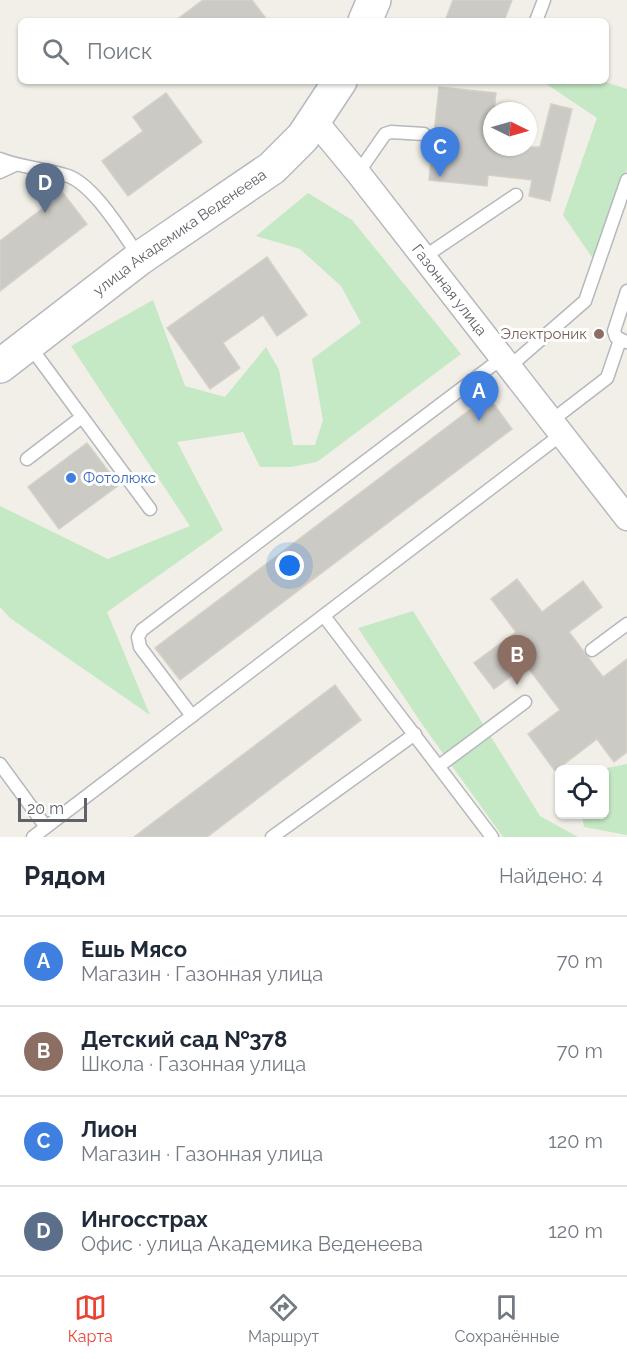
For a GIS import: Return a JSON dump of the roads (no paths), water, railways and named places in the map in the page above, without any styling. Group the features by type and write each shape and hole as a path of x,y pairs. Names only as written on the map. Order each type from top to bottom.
{"street":[{"path":"367,18 374,0"},
{"name":"улица Академика Веденеева","path":"0,366 140,258 272,168 296,146 338,84"},
{"name":"Газонная улица","path":"315,121 627,518"}],"lane":[{"path":"537,18 544,0"},
{"path":"358,173 385,134 391,132 424,134"},
{"path":"0,159 15,165 42,168 71,177 91,191 140,258"},
{"path":"0,172 15,165"},
{"path":"192,716 140,647 138,637 142,630 506,362 585,301 627,180"},
{"path":"424,257 516,195"},
{"path":"33,837 324,616 557,427 607,378 623,342 614,331 627,291"},
{"path":"28,344 150,508"},
{"path":"27,459 82,417"},
{"path":"324,616 492,837"},
{"path":"592,650 627,624"},
{"path":"439,766 525,702"},
{"path":"272,837 415,734"},
{"path":"0,764 46,827"}],"place":[{"name":"Лион","path":"440,177"},
{"name":"Ингосстрах","path":"45,213"},
{"name":"Электроник","path":"599,334"},
{"name":"Ешь Мясо","path":"479,421"},
{"name":"Фотолюкс","path":"71,478"},
{"name":"Детский сад №378","path":"517,685"}]}
